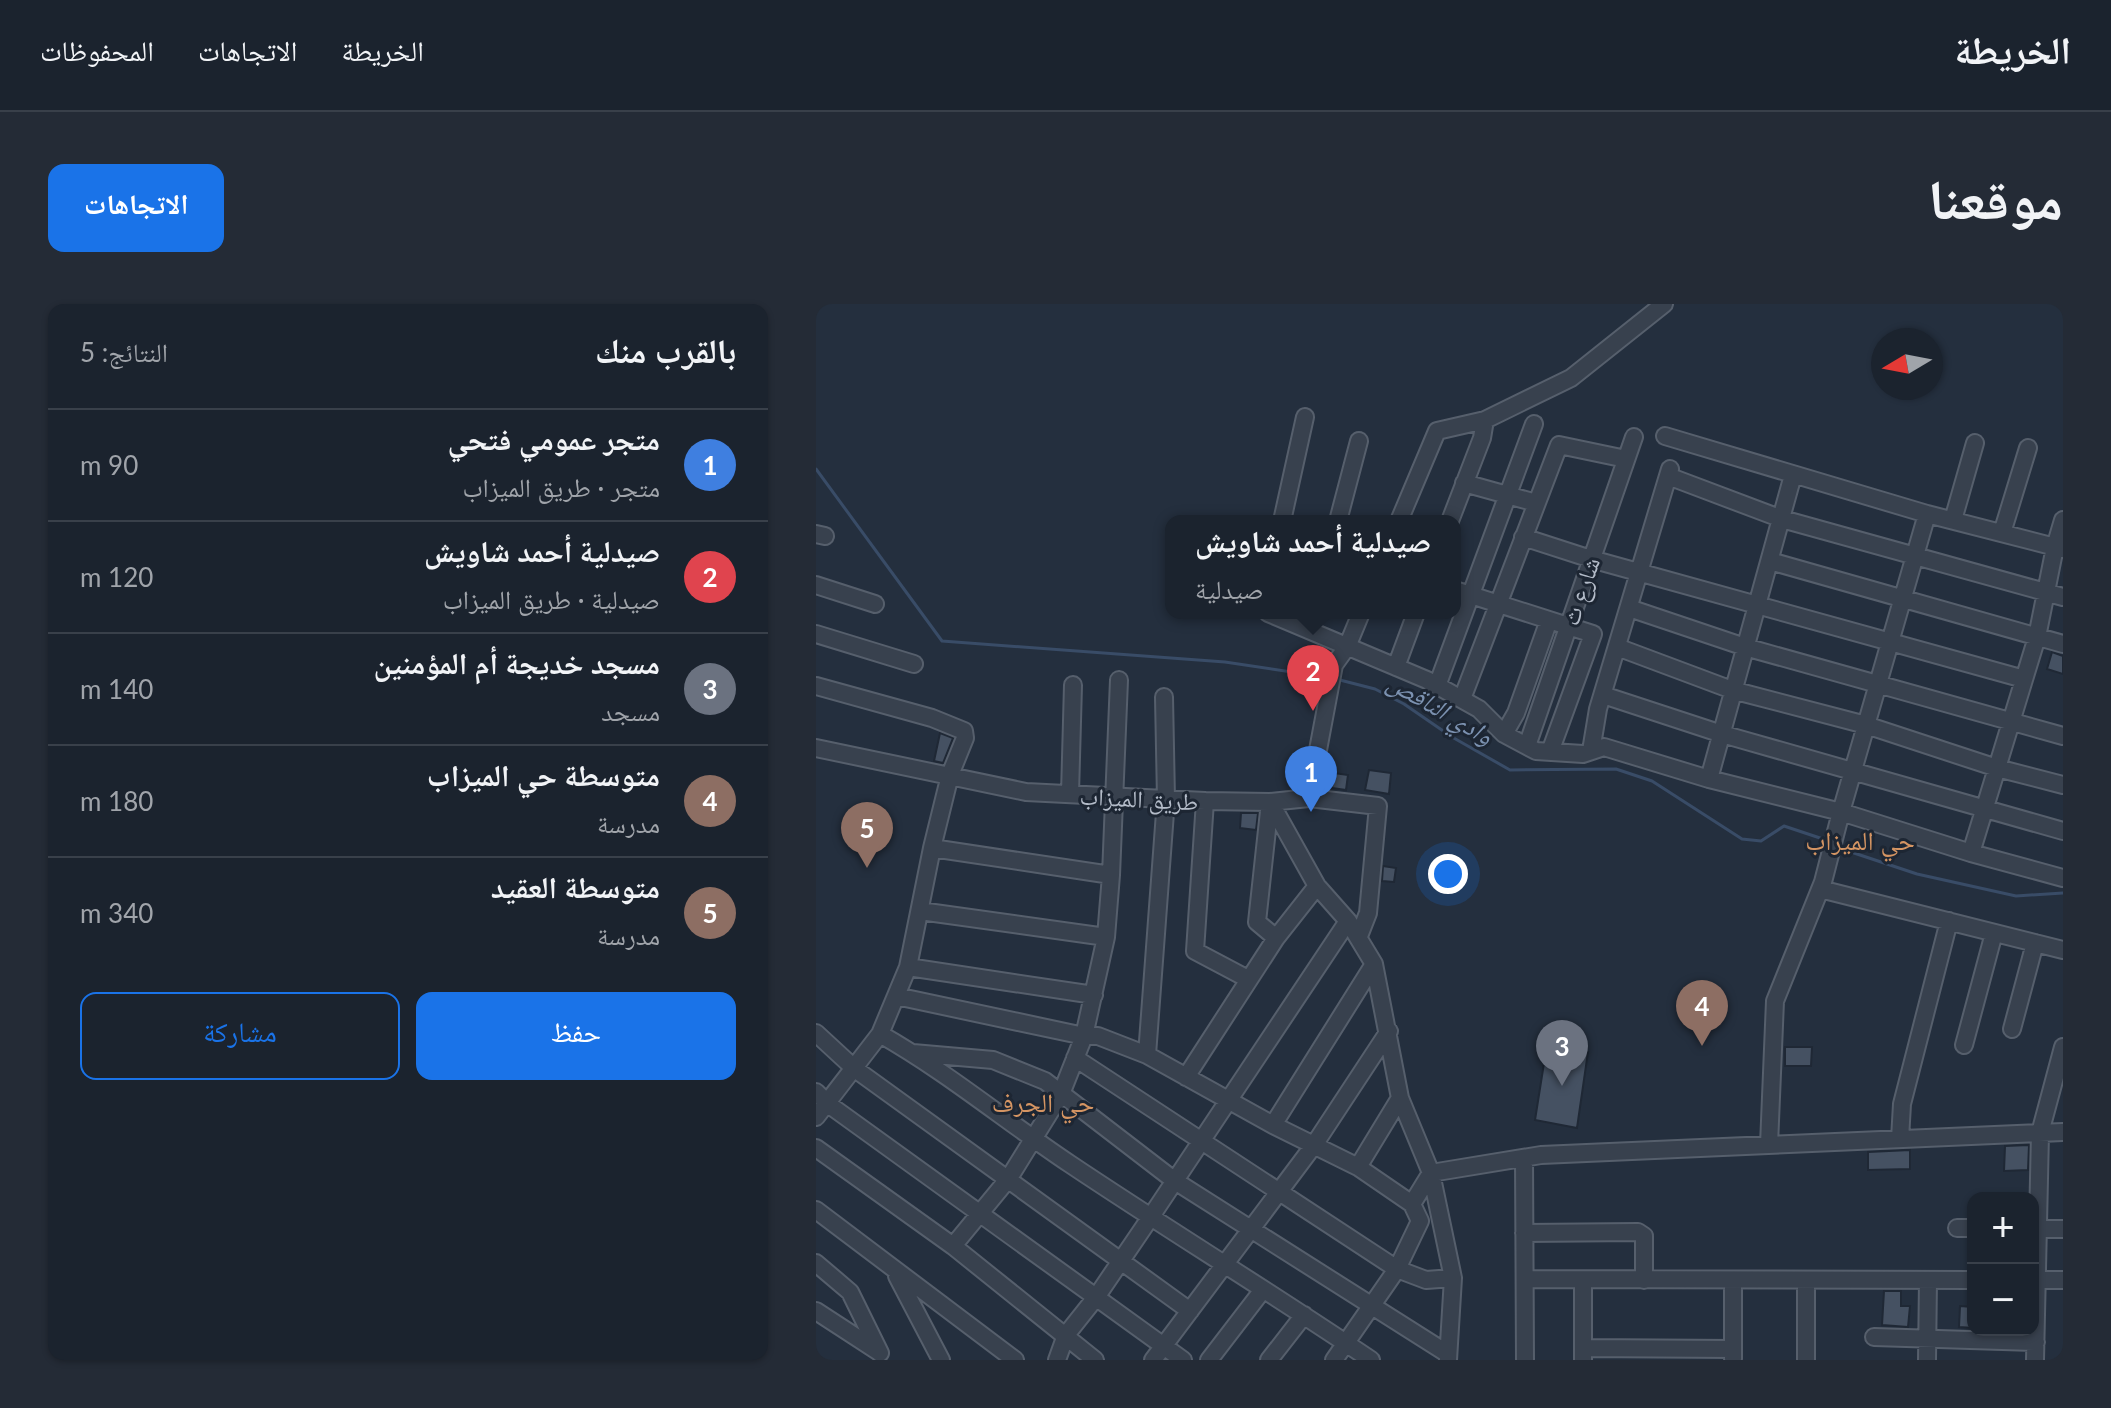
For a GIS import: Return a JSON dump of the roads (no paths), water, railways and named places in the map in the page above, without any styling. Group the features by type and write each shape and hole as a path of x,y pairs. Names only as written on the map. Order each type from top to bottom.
{"street":[{"path":"1402,515 1437,431 1485,420 1571,378 1664,304"},
{"path":"1283,515 1305,417"},
{"path":"1452,515 1482,438 1485,420"},
{"path":"1534,424 1508,497 1463,593 1593,634 1550,752"},
{"path":"1665,436 1927,514 2059,548"},
{"name":"شارع ث","path":"1527,746 1634,437"},
{"path":"1340,515 1359,441"},
{"path":"1953,520 1975,443"},
{"path":"1462,699 1559,445 1626,459"},
{"path":"2002,533 2028,448"},
{"path":"1591,751 1603,695 1669,473 1782,519 2063,597"},
{"path":"1709,779 1793,475"},
{"path":"1464,483 1536,503"},
{"path":"1769,1145 1775,1001 1820,889 1927,514"},
{"path":"1971,853 2037,637 2063,520"},
{"path":"1523,537 1591,559 2024,679"},
{"path":"1770,561 2063,644"},
{"path":"816,585 875,604"},
{"path":"1629,608 1745,647 2063,736"},
{"path":"1309,798 1334,665 1347,647 1359,619"},
{"path":"1396,667 1414,619"},
{"path":"1437,686 1456,619"},
{"path":"1303,620 1347,647 1462,699 1479,709 1504,734 1536,751 1583,754 1604,747 1709,779 1841,812 2063,878"},
{"path":"1504,734 1516,713 1549,620"},
{"path":"816,634 914,664"},
{"path":"1617,647 1732,690 1866,725 1997,768 2063,785"},
{"path":"953,1246 1009,1178 1061,1094 1084,1036 1106,937 1119,680"},
{"path":"1070,794 1073,685"},
{"path":"816,686 932,718 964,731 965,738 950,775 908,967 880,1034 855,1069 822,1098 816,1117"},
{"path":"1603,695 1722,734 2063,831"},
{"path":"1147,1055 1166,799 1164,697"},
{"name":"طريق الميزاب","path":"816,748 1026,792 1205,801 1270,802 1309,798 1378,806 1368,913 1359,936"},
{"path":"1205,801 1195,951 1248,979"},
{"path":"913,1053 993,1060 1045,1081 1175,1181 1448,1357 1453,1278 1431,1173 1400,1098 1374,964 1359,936 1317,886 1270,802"},
{"path":"1270,802 1257,922 1276,938"},
{"path":"932,848 1111,875"},
{"path":"1186,1077 1276,938 1317,886"},
{"path":"1820,889 2063,950"},
{"path":"920,911 1106,937"},
{"path":"1057,1360 1066,1335 1097,1296 1348,921"},
{"path":"1900,1139 1902,1104 1949,921"},
{"path":"1964,1045 1994,933"},
{"path":"2012,1029 2035,943"},
{"path":"1273,1125 1374,964"},
{"path":"908,967 1094,995"},
{"path":"896,996 1084,1036 1098,1036 1147,1055 1273,1125 1358,1167 1412,1204 1420,1221 1397,1269 1334,1360"},
{"path":"1153,1360 1314,1145 1389,1031"},
{"path":"816,1033 855,1069 1190,1311"},
{"path":"880,1034 913,1053 1032,1139 1150,1218 1371,1360"},
{"path":"2037,1192 2040,1133 2063,1047"},
{"path":"1075,1058 1397,1269 1426,1280 1453,1278"},
{"path":"822,1098 1183,1360"},
{"path":"1358,1167 1400,1098"},
{"path":"1412,1204 1431,1173 1541,1155 2063,1132"},
{"path":"816,1148 953,1246 1095,1360"},
{"path":"1524,1158 1525,1360"},
{"path":"816,1210 1015,1360"},
{"path":"2039,1229 2063,1229"},
{"path":"1524,1233 1638,1232 1644,1236 1644,1280"},
{"path":"816,1263 850,1292 882,1356"},
{"path":"895,1272 941,1360"},
{"path":"1525,1279 1967,1280"},
{"path":"1583,1280 1583,1354 1733,1355 1733,1280"},
{"path":"1927,1360 1928,1280"},
{"path":"2039,1280 2063,1280"},
{"path":"1806,1281 1806,1360"},
{"path":"1209,1360 1262,1291"},
{"path":"816,1311 882,1356"},
{"path":"1269,1360 1304,1315"},
{"path":"2035,1360 2036,1336"},
{"path":"1874,1337 2036,1342"}],"waterway":[{"name":"وادي الناقص","path":"816,469 942,641 1225,662 1325,677"},
{"name":"وادي الناقص","path":"1336,679 1375,689 1404,704 1452,737 1510,770 1616,769 1652,781 1742,839 1761,841 1784,826 1823,839"},
{"path":"1842,849 1917,874 2016,896 2063,893"}],"place":[{"name":"صيدلية أحمد شاويش","path":"1313,711"},
{"name":"متجر عمومي فتحي","path":"1311,812"},
{"name":"متوسطة العقيد","path":"867,868"},
{"name":"متوسطة حي الميزاب","path":"1702,1046"},
{"name":"مسجد خديجة أم المؤمنين","path":"1562,1086"}],"district":[{"name":"حي الميزاب","path":"1860,840"},
{"name":"حي الجرف","path":"1043,1102"}]}
